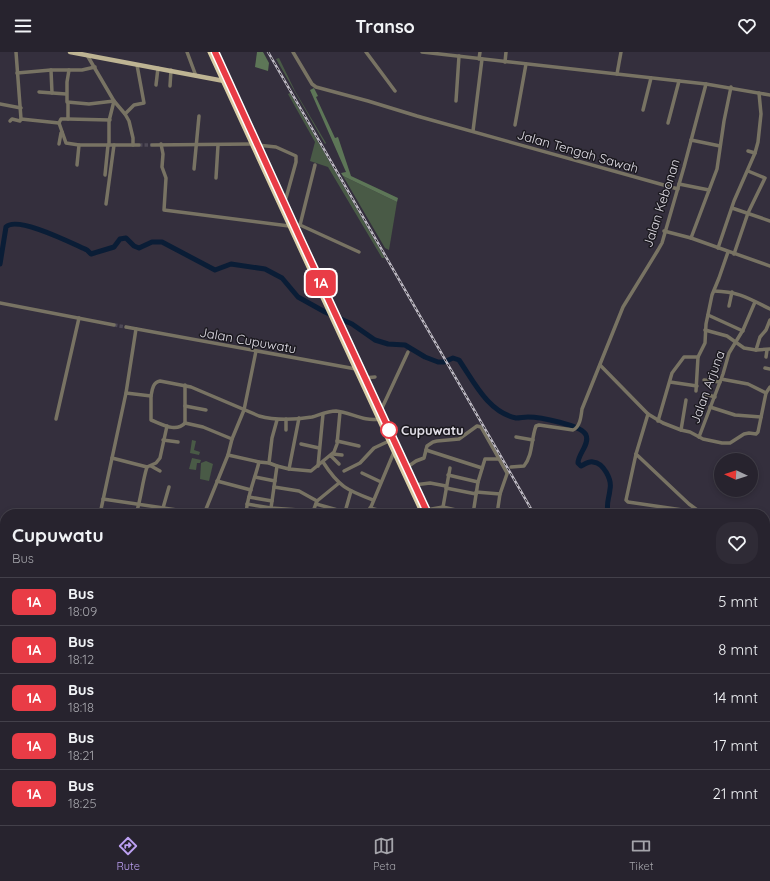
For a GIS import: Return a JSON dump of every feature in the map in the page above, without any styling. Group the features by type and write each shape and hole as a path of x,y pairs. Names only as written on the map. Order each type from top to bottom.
{"highway":[{"path":"210,52 225,80 297,239 364,378 379,419 394,452 424,509"},
{"path":"215,52 225,80"},
{"path":"254,144 282,200 291,225"},
{"path":"337,322 356,369 380,410 424,509"}],"main road":[{"path":"70,52 171,70 196,76 225,80"}],"street":[{"path":"16,52 21,119"},
{"path":"187,52 196,76"},
{"name":"Jalan Tengah Sawah","path":"293,52 313,85 678,188"},
{"path":"366,52 395,91"},
{"path":"422,52 731,87 770,95"},
{"path":"472,131 480,52"},
{"path":"505,62 506,52"},
{"path":"617,74 621,52"},
{"path":"87,55 114,101 125,114 131,128 133,145"},
{"path":"456,101 459,56"},
{"path":"515,125 526,64"},
{"path":"125,114 134,106 144,103 138,65"},
{"path":"17,73 51,70 82,70 95,67"},
{"path":"156,85 158,68"},
{"path":"51,70 52,93"},
{"path":"68,119 68,103 66,102 66,94 69,70"},
{"path":"170,86 171,70"},
{"path":"643,110 651,78"},
{"path":"668,123 679,81"},
{"name":"Jalan Kebonan","path":"533,440 535,428 538,425 573,430 577,427 582,409 623,307 658,250 678,188 706,84"},
{"path":"691,238 717,169 731,87"},
{"path":"39,92 66,94"},
{"path":"718,248 758,142 762,114 760,93"},
{"path":"68,103 89,104 114,101"},
{"path":"105,175 110,120 114,101"},
{"path":"0,104 21,108"},
{"path":"194,169 199,116"},
{"path":"10,121 12,119 20,121 21,119 59,123"},
{"path":"59,123 61,119 110,120"},
{"path":"59,123 66,143 79,145 139,145"},
{"path":"59,144 62,132"},
{"path":"691,140 720,146"},
{"path":"161,144 163,154 162,167 166,178 164,210 300,225 359,252"},
{"path":"152,145 254,144 276,147 288,152 297,157 286,198 282,200"},
{"path":"77,165 79,145"},
{"path":"106,204 114,145"},
{"path":"216,178 218,145"},
{"path":"748,151 755,153"},
{"path":"300,225 315,165"},
{"path":"734,254 748,213 765,178 748,171"},
{"path":"679,184 709,190"},
{"path":"732,208 770,221"},
{"path":"664,231 691,238 770,266"},
{"path":"696,391 698,357 705,343 712,295 728,252"},
{"path":"714,291 732,292 744,296 770,309"},
{"path":"729,306 732,292"},
{"name":"Jalan Arjuna","path":"699,437 715,397 729,353 743,331 755,302"},
{"path":"0,303 114,324"},
{"path":"708,316 743,331"},
{"path":"56,419 79,318"},
{"path":"756,350 760,337 766,330 770,320"},
{"name":"Jalan Cupuwatu","path":"126,327 356,369"},
{"path":"101,509 126,393 136,328"},
{"path":"706,330 727,336 744,348 768,350 766,357"},
{"path":"206,509 228,455 232,439 244,410 256,351"},
{"path":"380,410 408,352"},
{"path":"658,420 672,373 684,357 698,357"},
{"path":"600,365 648,414 681,430 714,442 730,443 744,434 757,433 766,393 770,387"},
{"path":"764,368 770,369"},
{"path":"364,378 375,377"},
{"path":"704,380 721,380 748,384 766,393"},
{"path":"232,439 204,426 185,423 179,428 167,426 151,419 151,396 154,385 158,381 185,385 208,393 259,416 277,420 299,418 334,411 369,420 379,419"},
{"path":"670,382 697,386"},
{"path":"185,385 185,423"},
{"path":"126,393 151,396"},
{"path":"705,394 715,397"},
{"path":"681,430 686,400"},
{"path":"185,406 206,410"},
{"path":"710,407 735,414 761,417"},
{"path":"228,455 307,472 318,466 332,455 336,447 340,412"},
{"path":"318,466 323,414"},
{"path":"648,414 636,454 626,497 628,502 675,509"},
{"path":"289,469 299,418"},
{"path":"286,419 286,430"},
{"path":"269,463 272,438 277,420"},
{"path":"138,509 143,479 149,466 156,463 160,458 167,426"},
{"path":"406,468 416,461 424,458 427,446 432,442 459,439 477,426 481,427 499,459 509,470"},
{"path":"509,470 521,467 525,464 530,454 533,440 516,437"},
{"path":"163,440 178,442"},
{"path":"337,441 359,446"},
{"path":"344,471 360,463 374,448 389,441"},
{"path":"301,444 319,448"},
{"path":"426,450 482,468"},
{"path":"374,509 370,508 394,452"},
{"path":"636,454 696,509"},
{"path":"332,455 342,455"},
{"path":"332,455 340,464"},
{"path":"112,458 149,466 160,471"},
{"path":"472,509 485,459 499,459"},
{"path":"246,509 248,497 255,477 258,462"},
{"path":"323,462 337,482 351,491 373,500"},
{"path":"271,508 277,466"},
{"path":"443,507 450,468"},
{"path":"498,509 500,494 509,470"},
{"path":"362,473 381,482"},
{"path":"448,475 478,482"},
{"path":"255,477 275,481"},
{"path":"217,481 251,490"},
{"path":"314,509 317,502 337,482"},
{"path":"414,485 430,483 476,493 500,494"},
{"path":"163,508 169,487"},
{"path":"274,487 294,490 305,494 332,509"},
{"path":"345,509 351,491"},
{"path":"248,497 272,501"},
{"path":"103,499 170,509"},
{"path":"247,504 279,509"},
{"path":"437,509 443,507 451,509"}],"green space":[{"path":"257,52 263,52 269,63 268,71 255,67"},
{"path":"279,58 295,91 326,143 325,144 276,59"},
{"path":"314,88 318,96 316,97 335,138 338,137 351,176 398,198 397,202 343,176 341,173 346,172 310,90"},
{"path":"290,93 385,258 382,258 328,167 310,161 315,142 288,94"},
{"path":"343,176 397,202 389,250 385,248"},
{"path":"192,440 196,441 194,450 200,452 199,455 190,453"},
{"path":"192,458 201,460 200,463 197,463 196,470 189,469"},
{"path":"206,461 213,464 209,481 200,479 201,463"}],"waterway":[{"path":"0,264 6,227 12,224 33,227 87,250 91,254 114,247 120,239 126,238 134,246 139,248 152,242 162,242 215,270 231,264 265,269 282,278 298,297 325,312 352,324 375,340 388,344 405,345 425,357 438,362 444,362 453,358 459,360 483,395 497,410 506,415 516,418 541,418 569,425 583,431 587,438 578,463 581,466 590,462 597,463 601,465 606,472 610,481 610,493 607,509"}],"tunnel":[{"path":"139,145 152,145"},
{"path":"114,325 126,327"}],"railway":[{"path":"268,52 531,509"}],"bus line":[{"name":"1A","path":"215,52 361,372 426,509"}],"place":[{"name":"Cupuwatu","path":"389,430"}]}
